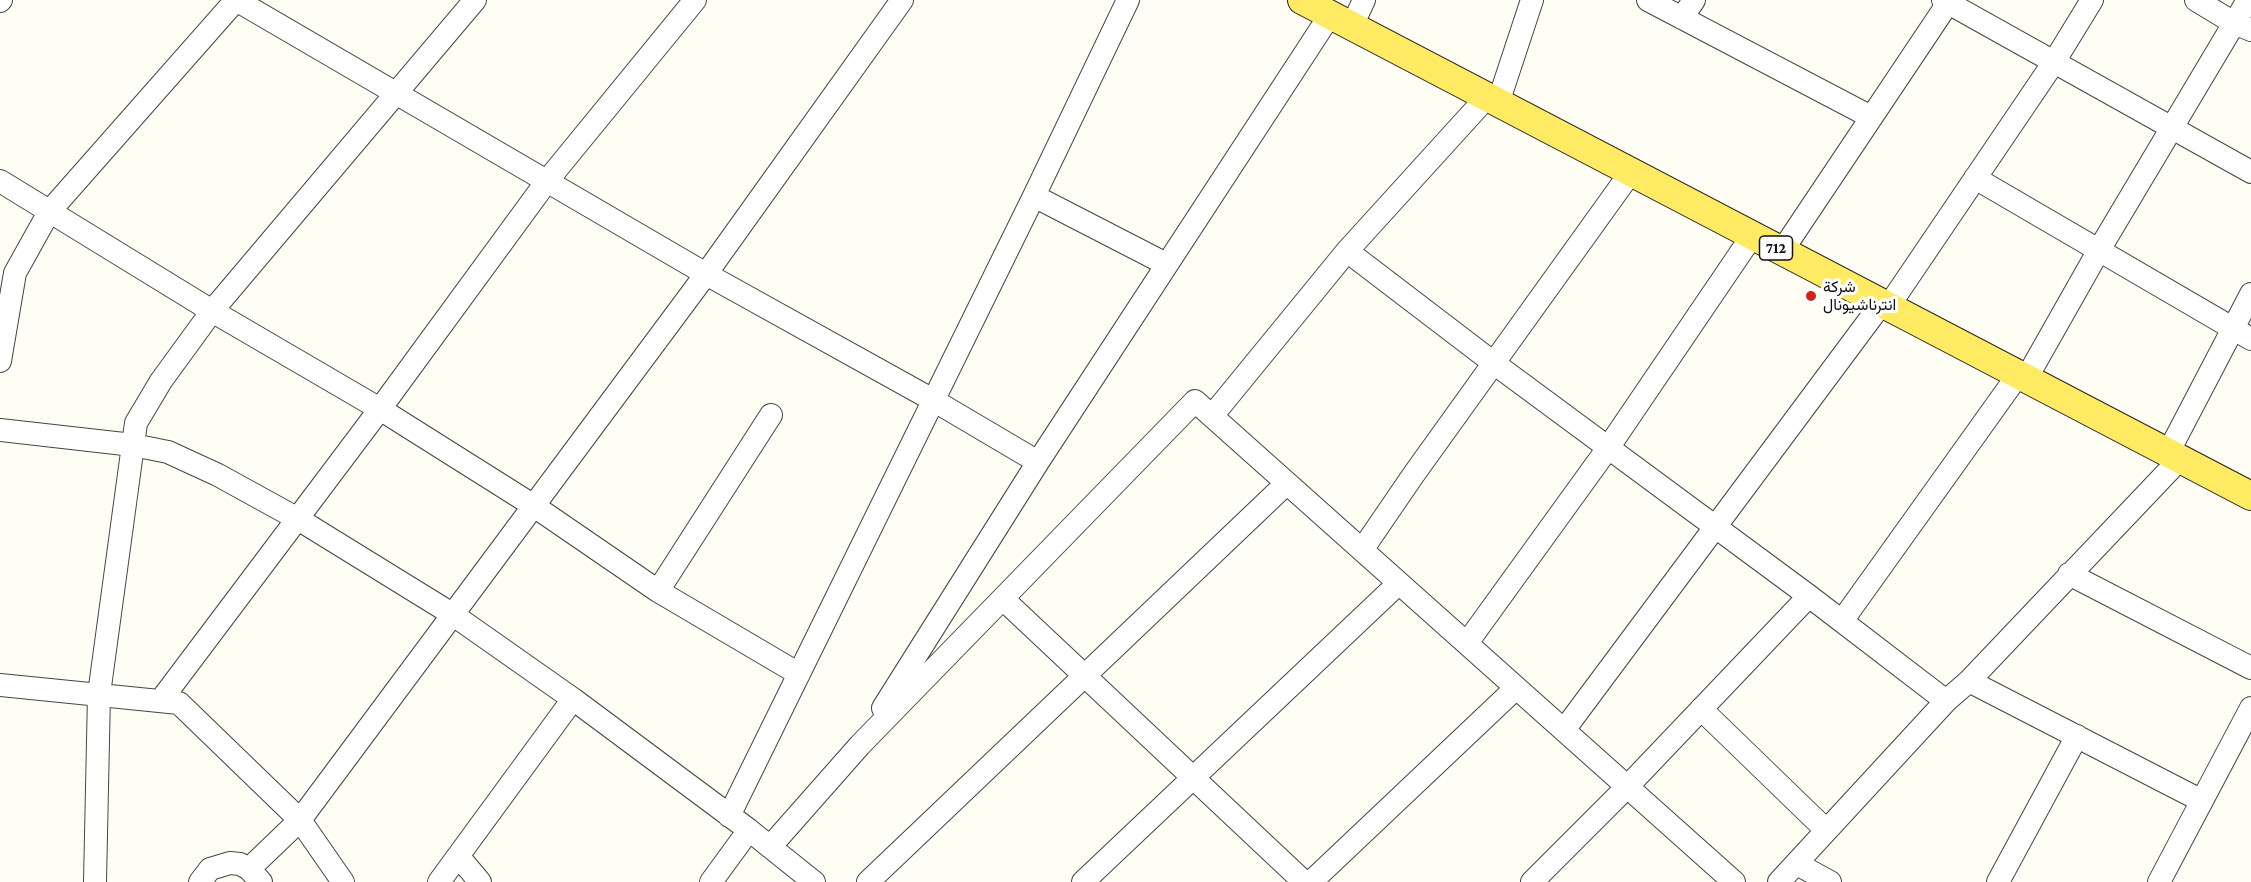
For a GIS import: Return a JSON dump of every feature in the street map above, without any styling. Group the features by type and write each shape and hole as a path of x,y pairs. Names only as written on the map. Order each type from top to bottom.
{"main road":[{"name":"712","path":"1302,0 2251,496"}],"street":[{"path":"0,361 15,273 49,212 236,0 706,274 933,400 1038,462"},
{"path":"94,882 99,694 136,423 147,402 212,311 475,0"},
{"path":"162,700 547,182 695,0"},
{"path":"195,880 219,865 240,864 255,875 300,820 706,274 903,0"},
{"path":"729,816 1128,0"},
{"path":"860,745 1166,264 1341,21 1364,0"},
{"path":"1212,416 1347,251 1493,100 1532,0"},
{"path":"1648,0 1688,9 1871,117"},
{"path":"1564,730 1715,525 1885,305 2054,62 2092,0"},
{"path":"2196,0 2243,26"},
{"path":"1842,621 2022,377 2173,129 2243,26 2248,0"},
{"path":"1782,251 1946,1 2251,172"},
{"path":"1362,550 1631,172"},
{"path":"1974,178 2242,334"},
{"path":"0,182 212,311 380,409 534,506 658,591 799,674"},
{"path":"1034,196 1166,264"},
{"path":"1467,643 1608,448 1752,236"},
{"path":"1347,251 1495,364 1715,525 1946,701"},
{"path":"1779,882 1946,701 1969,681 2069,574 2174,456 2242,334 2251,294"},
{"path":"770,848 860,745 1195,401 1734,882"},
{"path":"658,591 771,415"},
{"path":"0,430 133,445 168,452 298,519 452,614 573,699 749,830 814,882"},
{"path":"868,882 1287,483"},
{"path":"2069,574 2251,668"},
{"path":"1083,882 1399,584"},
{"path":"1532,882 1627,787 1809,596"},
{"path":"1004,599 1304,882"},
{"path":"1969,681 2202,801"},
{"path":"0,685 179,703 300,820 343,882"},
{"path":"1311,882 1516,688"},
{"path":"439,882 573,699"},
{"path":"2159,882 2251,708"},
{"path":"1701,709 1826,830"},
{"path":"1998,882 2077,736"},
{"path":"711,882 749,830"},
{"path":"459,857 480,882"},
{"path":"1797,864 1830,882"}],"place":[{"name":"شركة انترناشيونال","path":"1811,296"}]}
